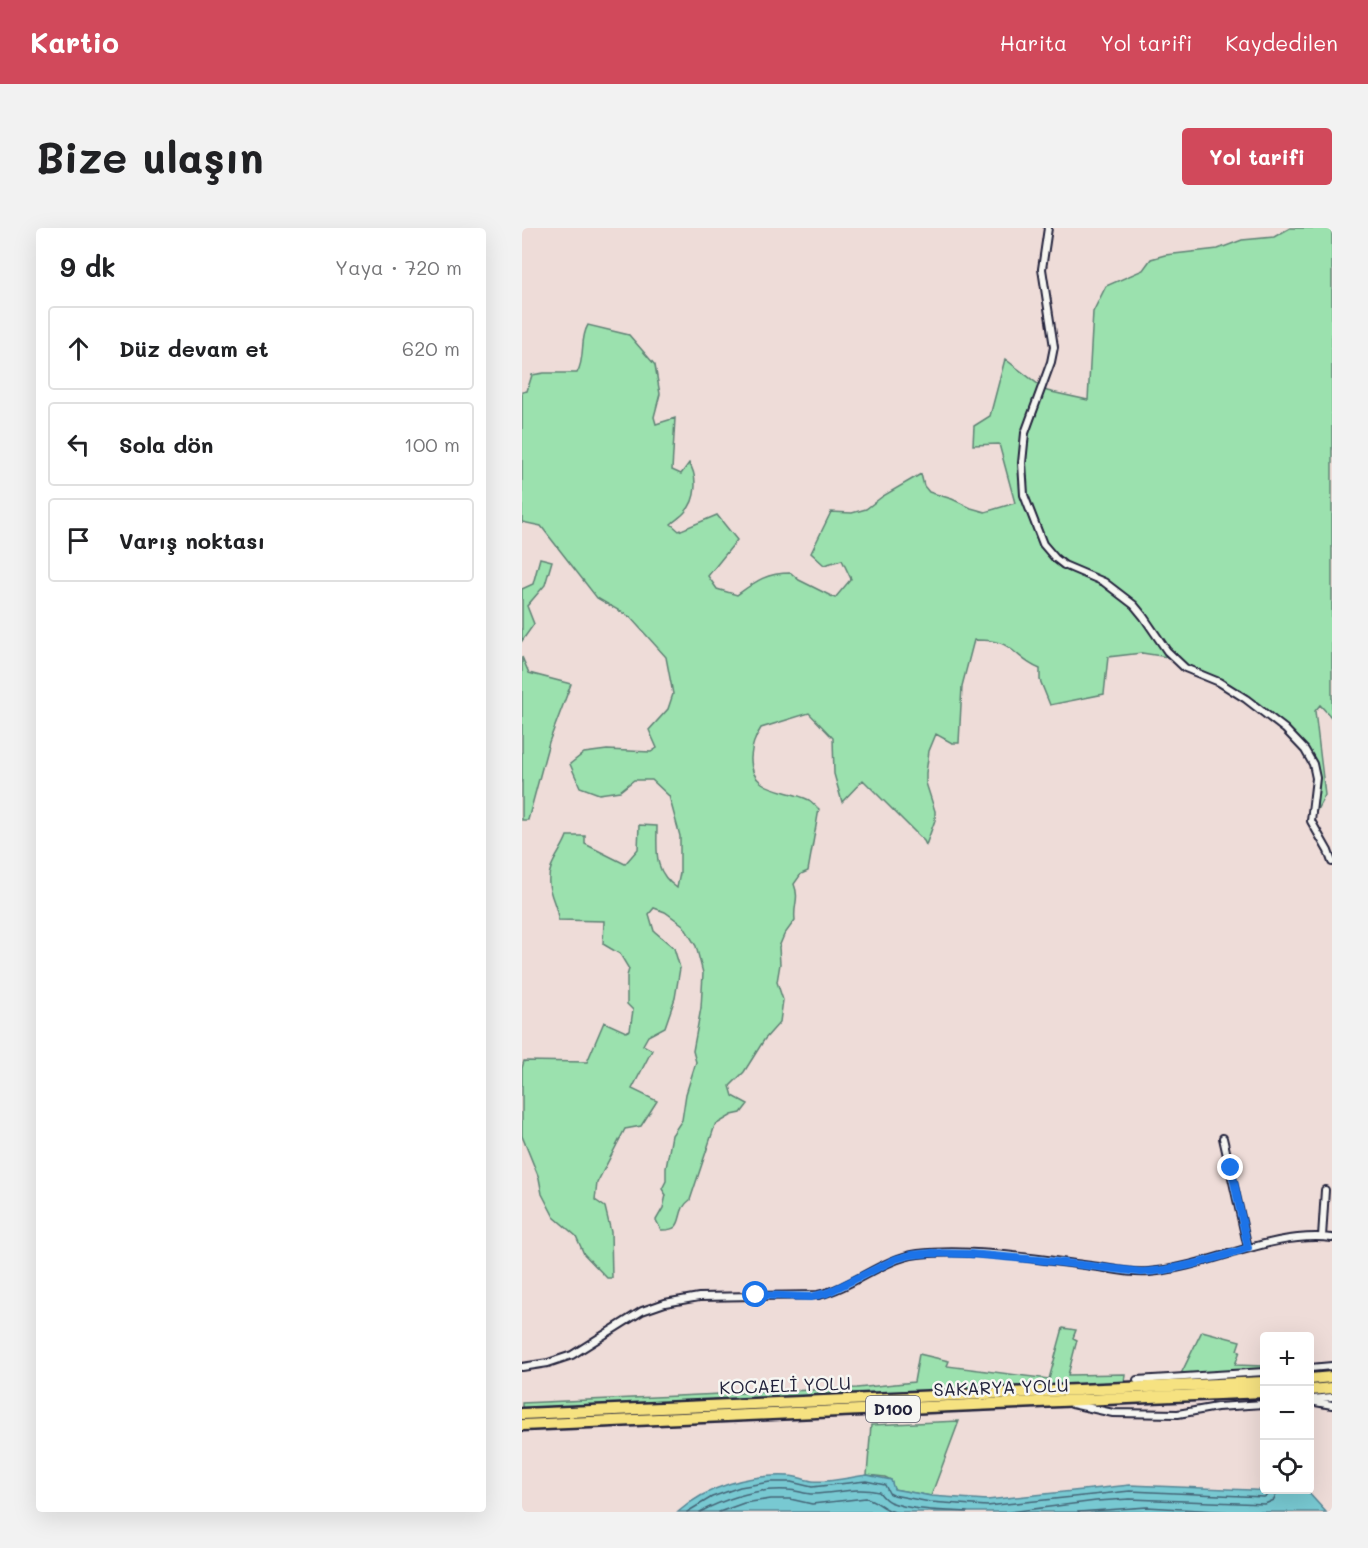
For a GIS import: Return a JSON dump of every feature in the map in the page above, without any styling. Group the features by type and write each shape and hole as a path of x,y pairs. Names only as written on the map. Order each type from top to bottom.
{"highway":[{"path":"1314,1379 1332,1377"},
{"name":"KOCAELİ YOLU","path":"522,1414 1260,1382"},
{"path":"1314,1390 1332,1388"},
{"name":"SAKARYA YOLU","path":"522,1425 1260,1392"}],"street":[{"path":"1048,228 1042,269 1054,346 1051,362 1025,433 1022,463 1024,495 1043,544 1064,565 1104,582 1134,605 1167,651 1185,668 1219,682 1246,699 1285,729 1305,750 1313,764 1316,778 1311,821 1332,862"},
{"path":"1223,1138 1248,1248"},
{"path":"1322,1237 1325,1190"},
{"path":"522,1367 548,1363 572,1355 642,1311 665,1303 699,1297 818,1295 836,1290 887,1263 911,1255 970,1254 1141,1272 1170,1268 1293,1239 1332,1238"},
{"path":"1314,1368 1332,1366"},
{"path":"1137,1380 1260,1372"},
{"path":"1314,1399 1332,1397"},
{"path":"1314,1401 1332,1405"},
{"path":"1063,1402 1113,1413 1163,1414 1187,1414 1217,1407 1260,1404"}],"green space":[{"path":"1290,228 1332,228 1332,718 1320,705 1315,711 1325,795 1311,821 1313,764 1285,729 1246,699 1185,668 1174,658 1142,653 1108,657 1104,694 1050,705 1040,680 1040,669 1000,643 974,640 962,686 959,743 952,743 936,734 929,751 926,783 935,811 935,820 926,845 863,780 842,802 834,774 833,738 809,713 761,728 754,743 751,758 756,778 771,788 809,800 819,809 808,871 801,874 794,884 795,920 784,935 779,947 780,964 777,982 783,1000 780,1022 764,1040 744,1072 730,1086 733,1096 748,1104 741,1113 732,1115 715,1125 690,1200 682,1210 678,1224 675,1227 661,1230 656,1220 663,1208 666,1195 662,1189 666,1181 672,1135 682,1120 686,1094 696,1062 693,1051 701,1008 703,973 696,946 683,925 665,912 654,908 649,914 654,931 674,948 680,968 675,998 665,1027 648,1036 643,1045 652,1050 632,1089 657,1101 641,1126 625,1129 597,1183 595,1200 605,1207 611,1232 612,1278 607,1278 584,1254 576,1236 554,1217 542,1194 539,1178 522,1136 522,1068 524,1061 587,1062 604,1022 626,1032 630,1030 633,1010 627,1004 629,969 620,954 603,944 604,921 558,920 549,877 552,865 567,836 585,836 585,844 625,864 638,849 639,825 657,826 657,853 660,868 669,882 677,888 680,873 680,836 669,796 652,780 634,780 620,791 599,794 580,787 570,764 584,753 607,750 651,752 657,748 649,730 668,709 673,694 666,657 630,617 597,598 541,526 522,522 522,392 527,391 532,375 577,373 588,325 629,335 655,365 660,394 654,417 656,424 675,418 672,470 681,474 689,463 694,474 695,488 692,501 683,514 671,524 679,531 717,515 737,540 708,576 717,589 737,595 762,579 775,574 791,573 799,580 835,598 851,579 842,560 824,565 811,553 831,512 852,513 866,509 883,496 921,474 924,486 929,492 971,508 985,512 1015,503 999,444 973,445 974,426 990,416 1005,359 1047,391 1088,400 1093,312 1106,286 1143,270 1151,259 1165,255 1218,249 1242,240 1274,237"},
{"path":"540,558 552,561 545,585 527,606 534,624 522,641 522,589 533,584"},
{"path":"522,657 529,673 571,684 549,742 528,820 522,820"},
{"path":"1063,1328 1076,1330 1073,1338 1077,1340 1068,1375 1125,1374 1124,1384 522,1408 522,1403 857,1388 914,1382 919,1354 949,1361 947,1366 1049,1379"},
{"path":"1202,1331 1240,1341 1237,1350 1240,1351 1235,1365 1260,1366 1260,1369 1180,1376"},
{"path":"959,1421 931,1496 893,1489 891,1480 867,1475 871,1425"}],"water":[{"path":"867,1475 891,1480 894,1489 931,1496 987,1500 1130,1485 1260,1490 1260,1494 1310,1494 1326,1512 678,1512 702,1495 745,1480 789,1476 825,1481"}],"route":[{"path":"756,1295 811,1297 836,1290 902,1257 920,1254 970,1254 1121,1271 1150,1272 1233,1253 1248,1248 1231,1168"}]}
